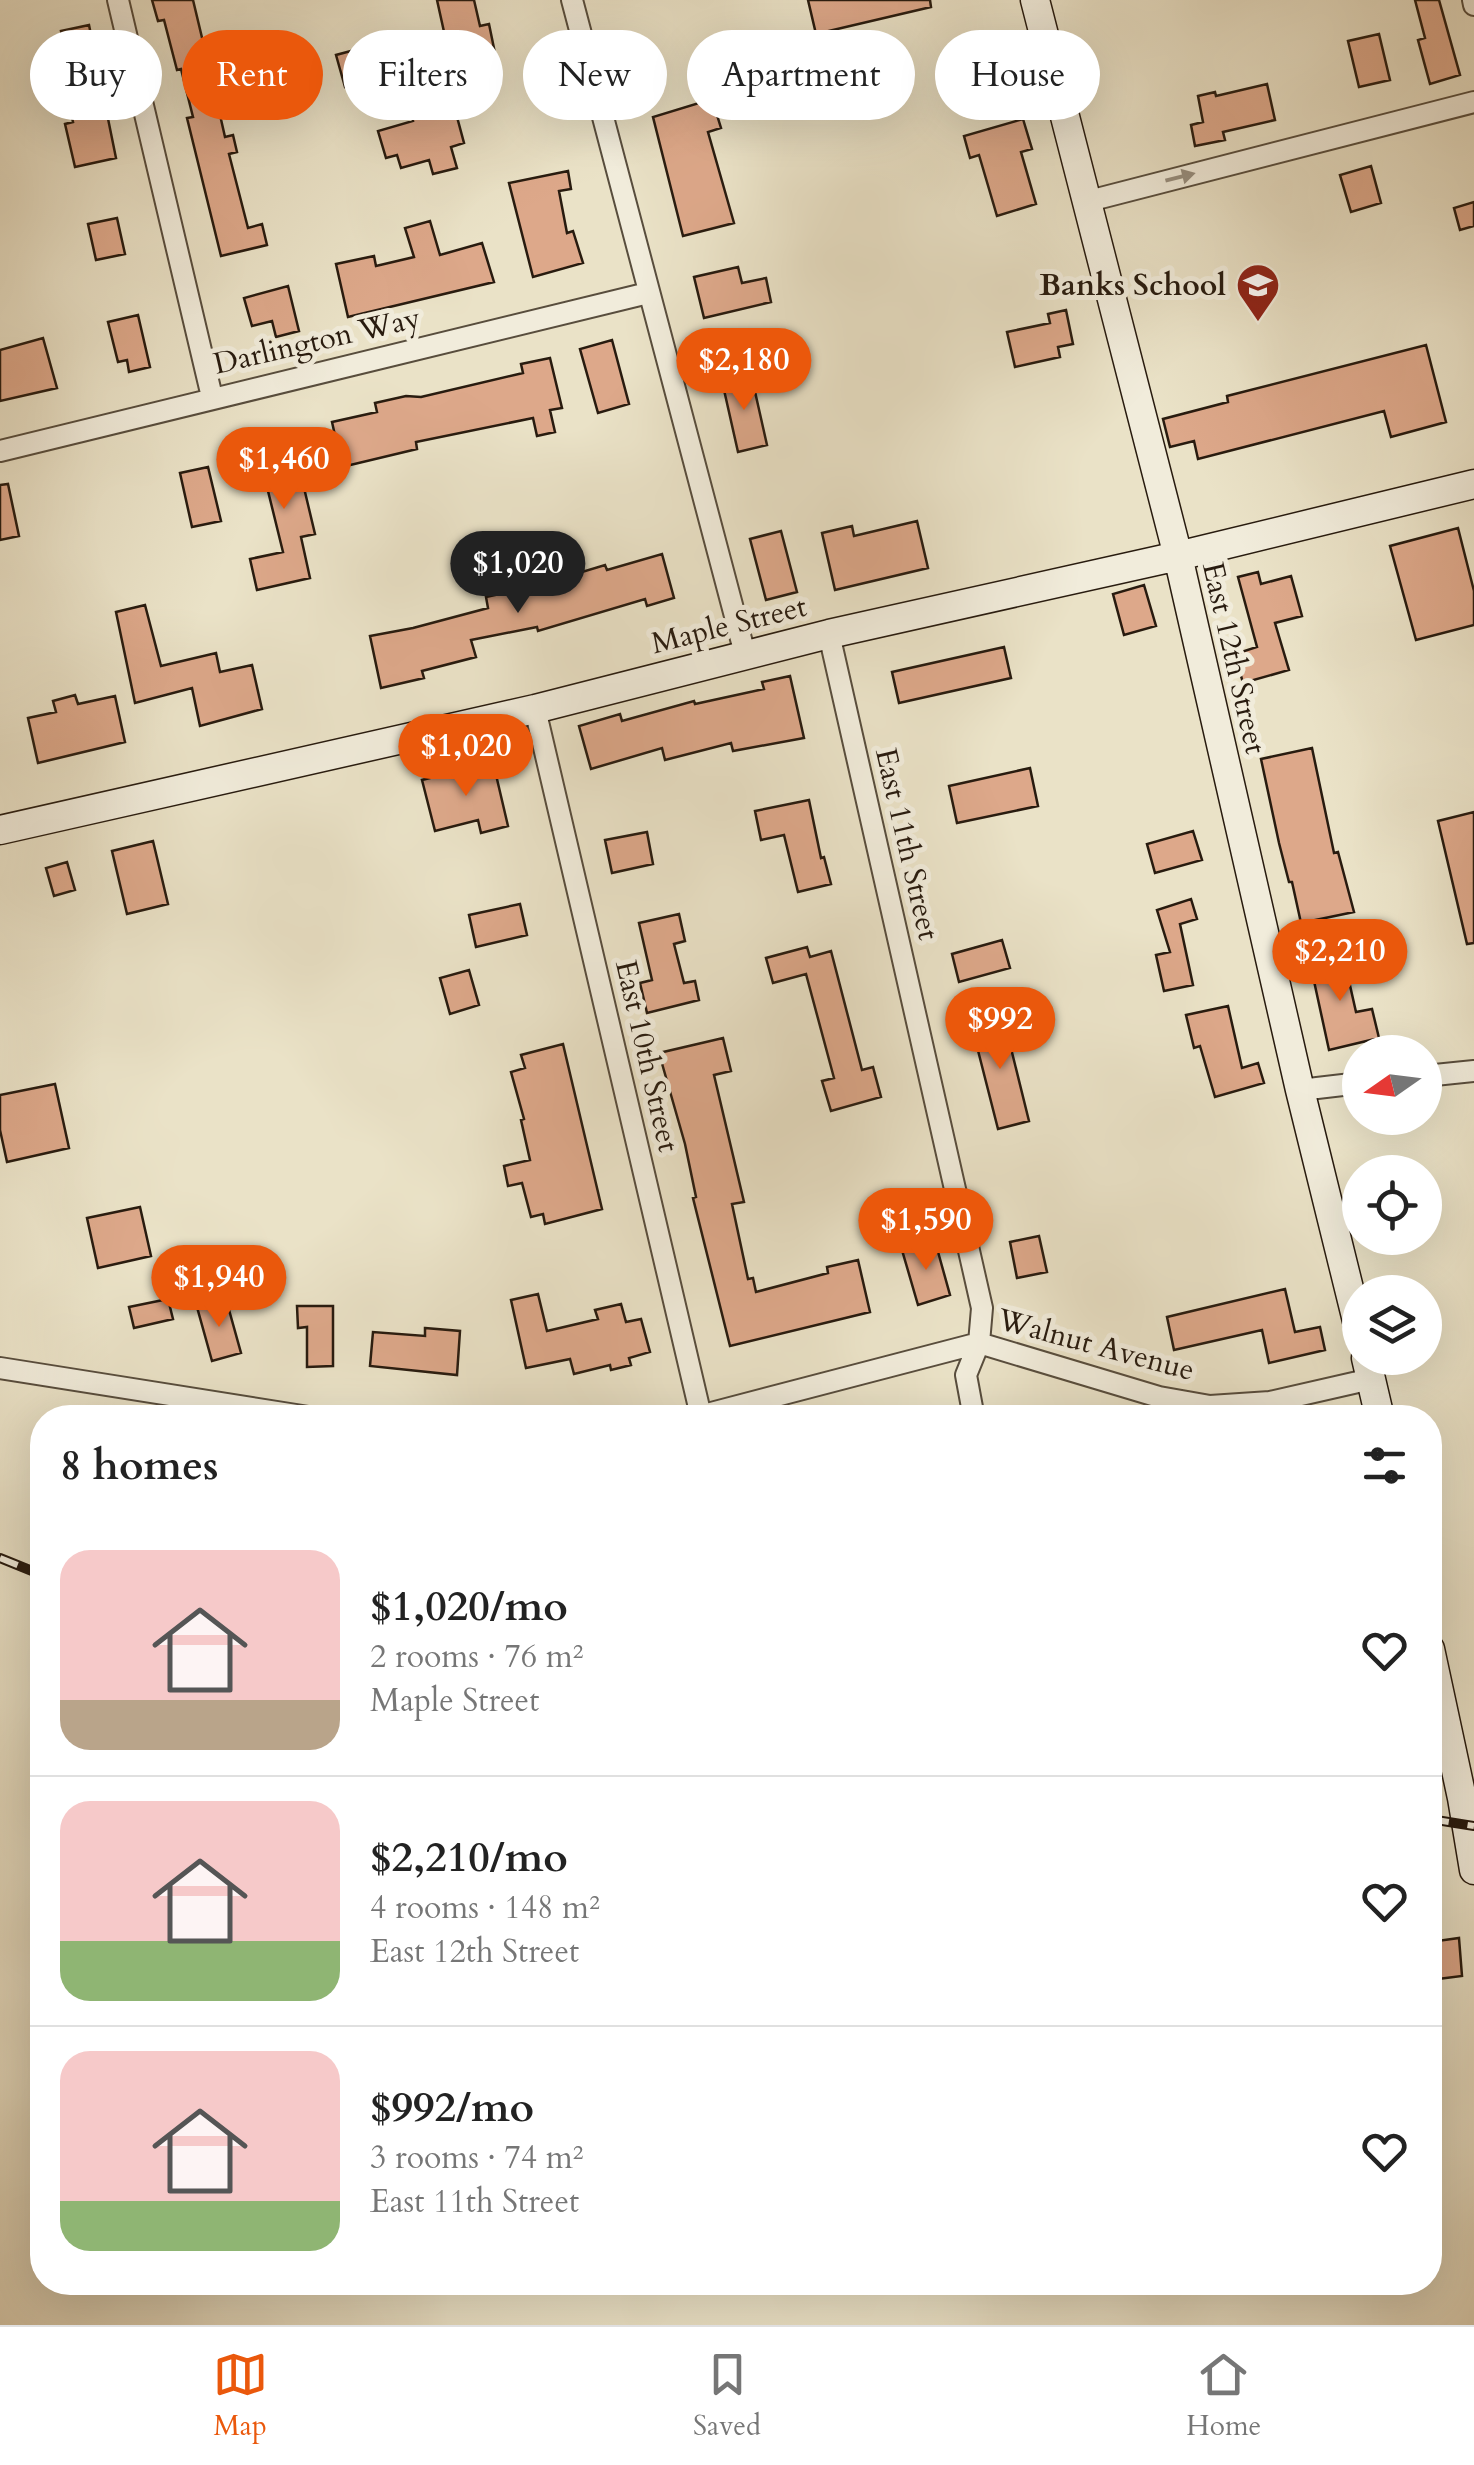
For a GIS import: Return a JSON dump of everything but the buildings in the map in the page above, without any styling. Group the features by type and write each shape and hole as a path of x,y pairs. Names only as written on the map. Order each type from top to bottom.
{"main road":[{"name":"East 12th Street","path":"1035,0 1178,556 1345,1275"},
{"name":"Maple Street","path":"0,830 535,709 745,654 1474,484"},
{"path":"1371,1375 1377,1405"},
{"path":"1442,1697 1468,1798 1474,1870"}],"street":[{"path":"118,0 212,397"},
{"path":"572,0 745,654"},
{"path":"1085,202 1474,102"},
{"name":"Darlington Way","path":"0,451 648,293"},
{"name":"East 11th Street","path":"829,634 982,1308 978,1344 966,1375 972,1405"},
{"name":"East 10th Street","path":"535,709 693,1405"},
{"path":"1442,1074 1474,1070"},
{"path":"1300,1090 1342,1085"},
{"name":"Walnut Avenue","path":"742,1405 978,1344 1159,1398 1204,1405"},
{"path":"0,1368 232,1405"},
{"name":"Walnut Avenue","path":"1221,1405 1285,1399 1350,1375"}],"railway":[{"path":"0,1558 30,1570"},
{"path":"1442,1821 1474,1826"}],"place":[{"name":"Banks School","path":"1258,323"}]}
